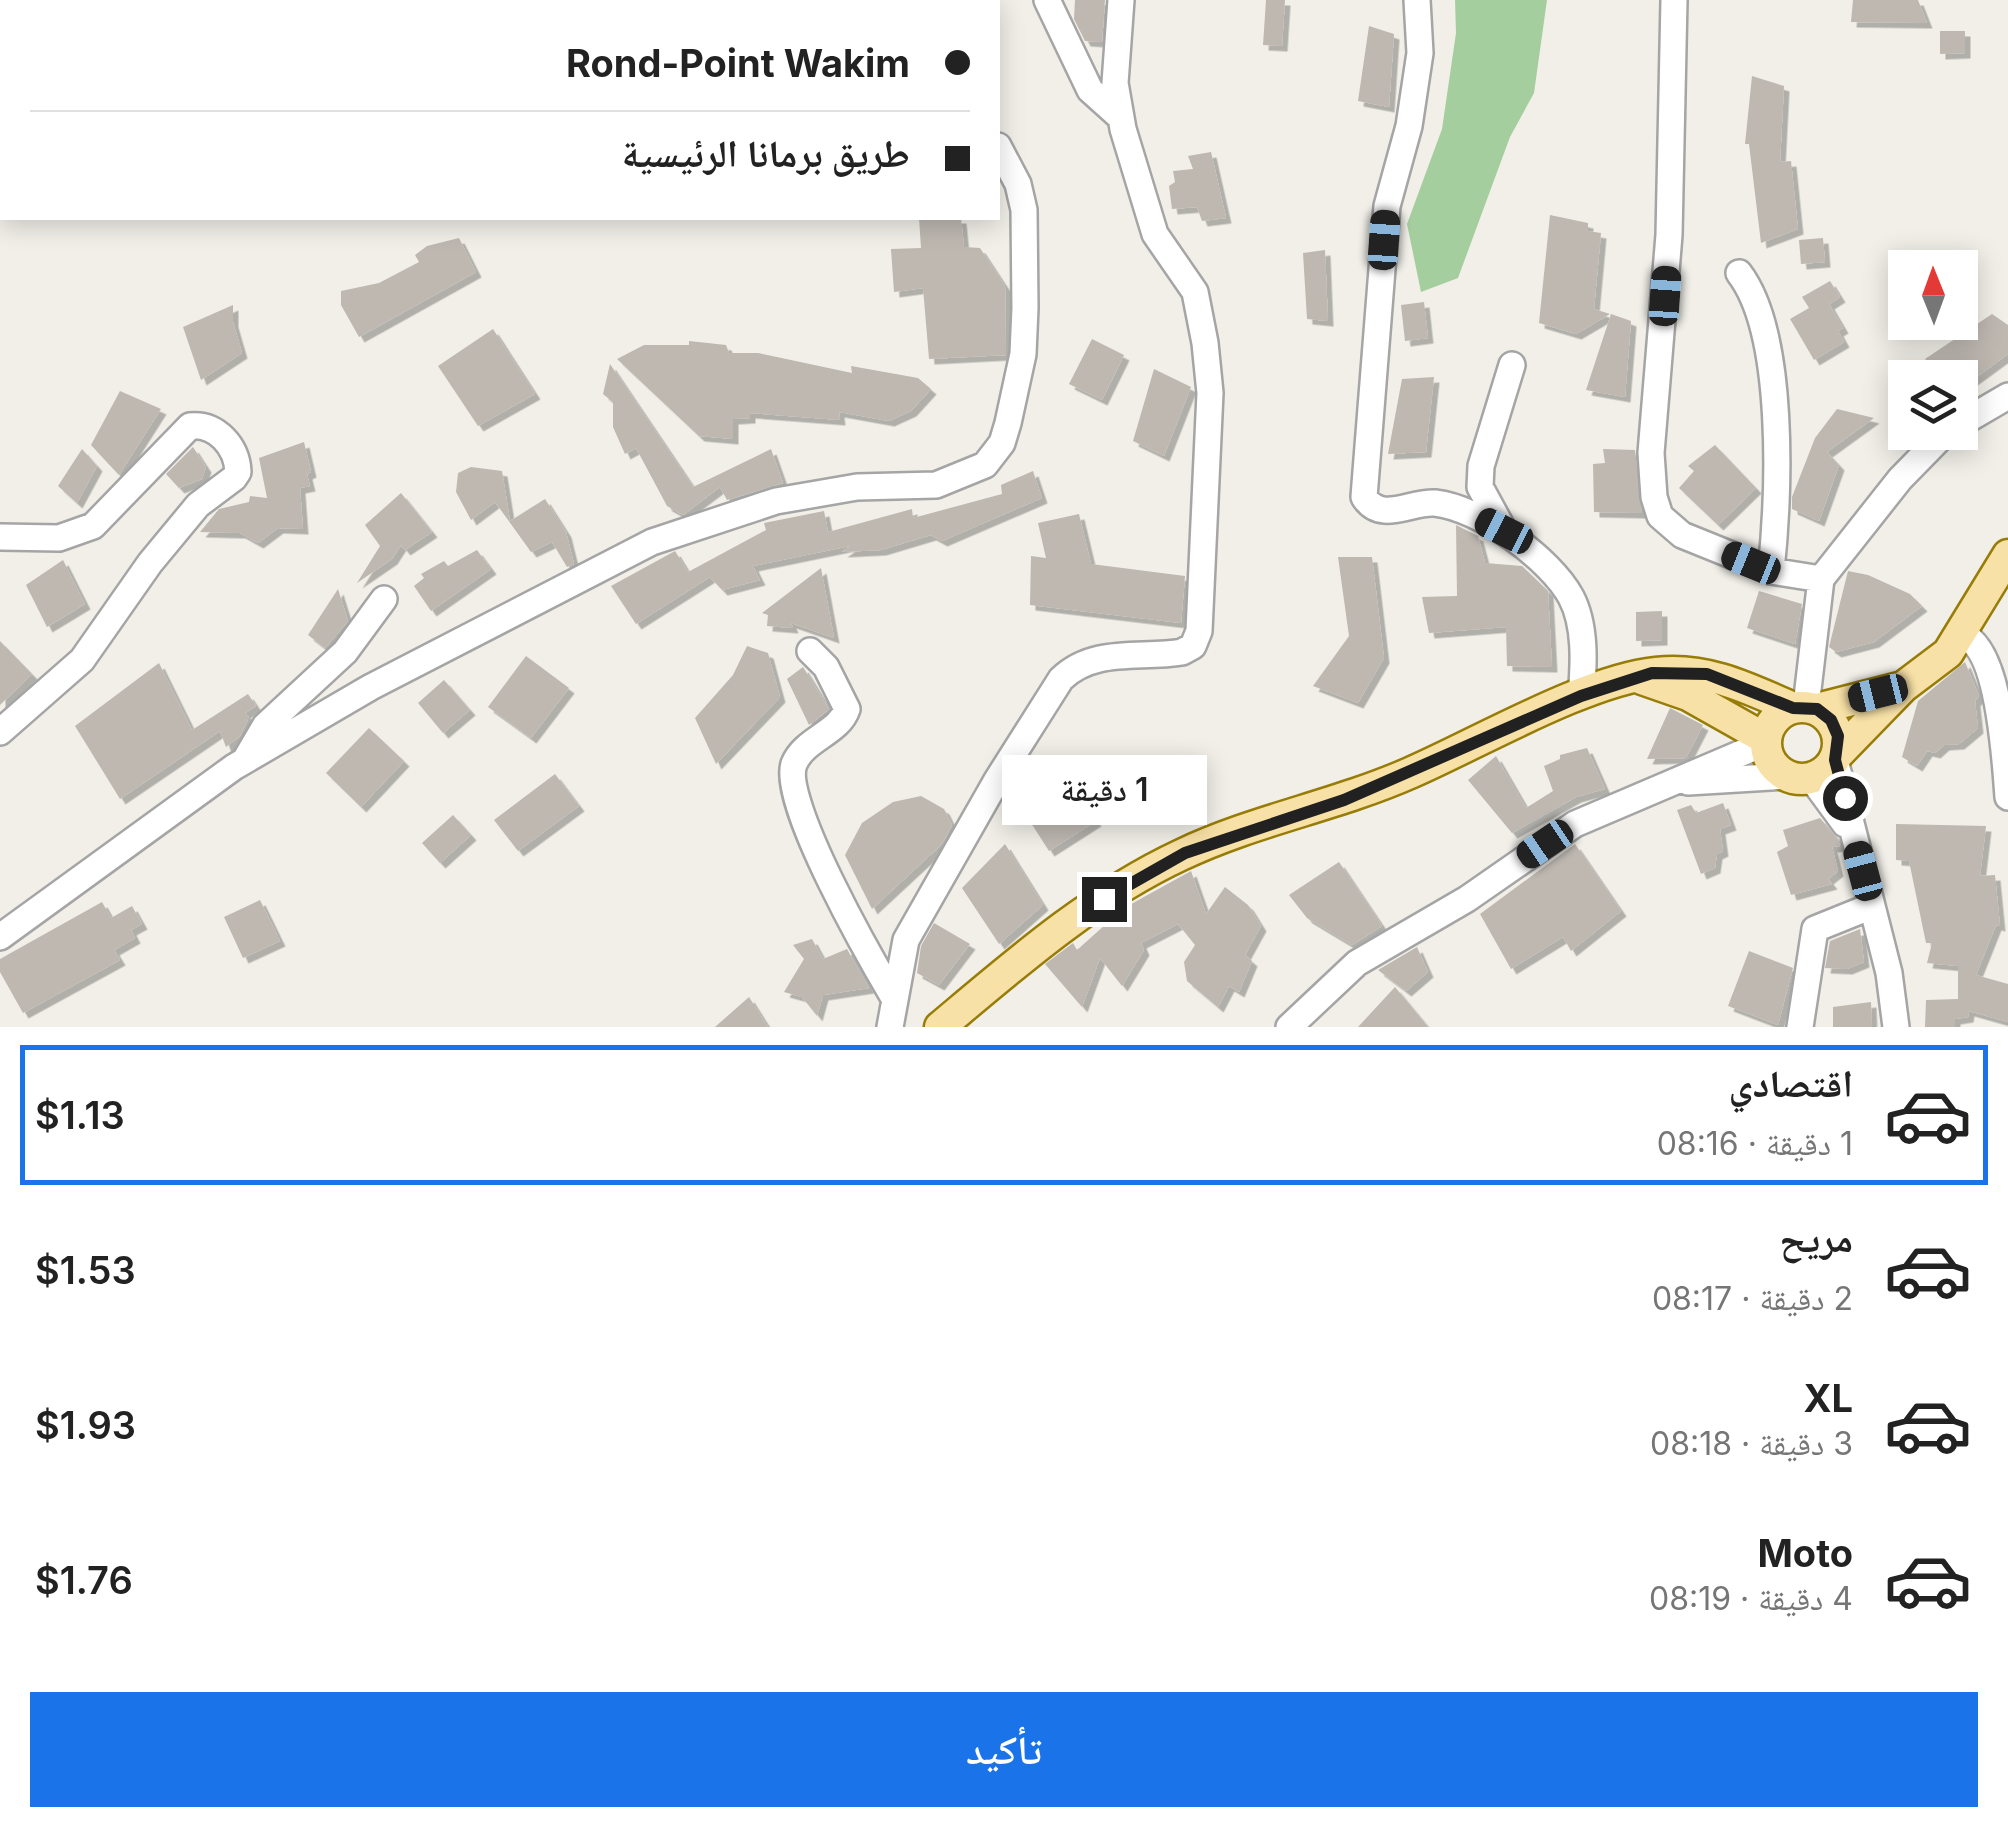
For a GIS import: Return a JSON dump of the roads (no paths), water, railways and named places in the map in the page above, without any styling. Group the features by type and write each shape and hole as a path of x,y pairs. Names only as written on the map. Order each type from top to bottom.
{"main road":[{"path":"1903,687 1805,708 1774,719 1766,741 1771,762 1818,767 1903,687 1948,653 2008,555"},
{"path":"940,1027 1028,954 1134,878 1185,853 1376,787 1581,696 1634,677 1671,672 1707,674 1831,720 1838,736 1818,767"},
{"path":"1634,677 1688,695 1766,741"}],"street":[{"path":"1047,0 1090,90 1120,117"},
{"path":"890,1027 901,957 914,926 1060,679 1074,666 1094,658 1182,652 1193,646 1198,631 1210,394 1202,317 1196,292 1155,234 1120,117 1115,84 1121,0"},
{"path":"1417,0 1420,52 1409,126 1387,206 1364,497 1370,505 1394,511 1432,503 1466,512 1504,531"},
{"path":"1674,0 1670,234 1652,433 1654,497 1660,516 1682,534 1771,571 1822,578"},
{"path":"0,937 195,792 246,760 370,687 652,542 776,501 857,487 936,485 985,465 1002,443 1008,423 1022,354 1025,308 1024,210 1018,184 1000,150"},
{"path":"1739,273 1752,290 1774,387 1777,478 1771,571"},
{"path":"1512,365 1481,466 1480,486 1504,531 1572,598 1581,640 1581,696"},
{"path":"1978,414 2008,396"},
{"path":"0,537 59,538 93,526 190,426 206,426 223,436 234,453 238,472 234,478 198,506 174,534 104,635 82,660 0,732"},
{"path":"1805,708 1822,578 1925,450"},
{"path":"246,760 265,726 345,652 384,599"},
{"path":"1962,635 1976,641 1985,657 1995,694 2008,797"},
{"path":"810,651 826,668 847,709 844,718 809,744 794,764 796,802 850,926 894,998"},
{"path":"1289,1027 1357,963 1466,900 1575,824 1766,741"},
{"path":"1668,783 1818,767 1854,836 1889,973 1896,1027"},
{"path":"1800,1027 1816,929 1872,906"}]}
